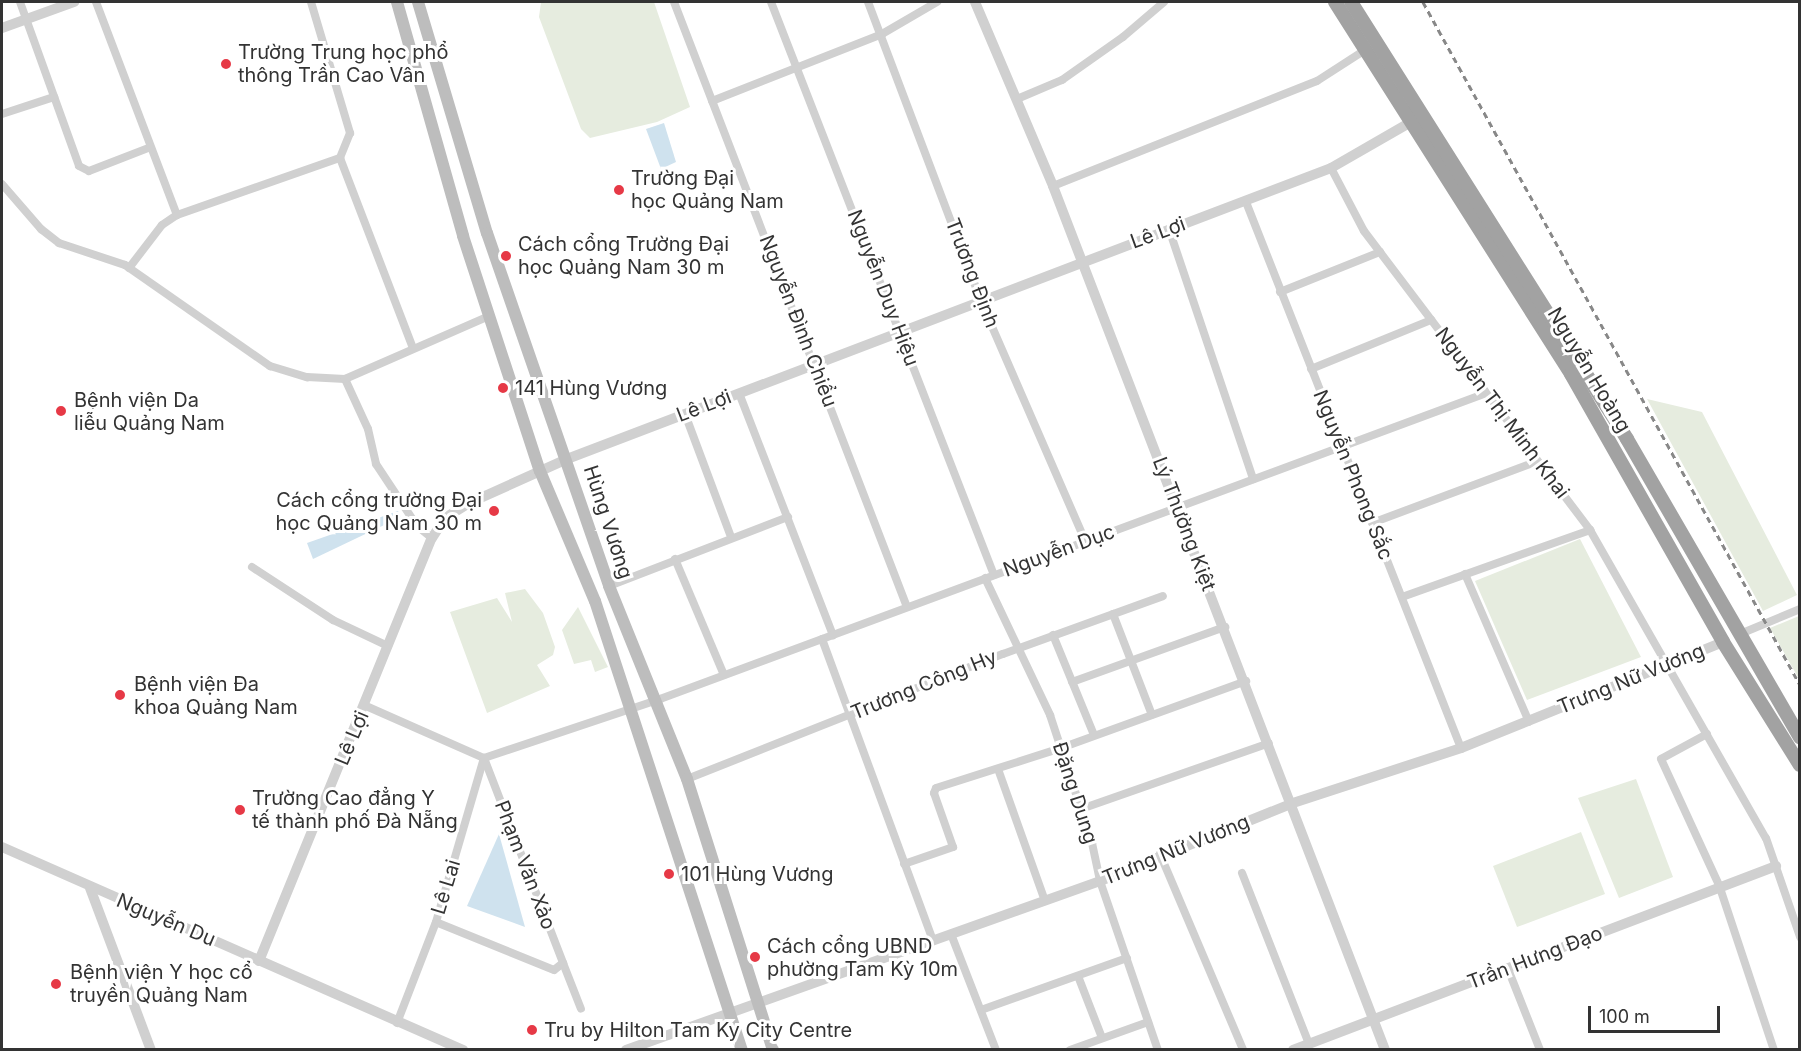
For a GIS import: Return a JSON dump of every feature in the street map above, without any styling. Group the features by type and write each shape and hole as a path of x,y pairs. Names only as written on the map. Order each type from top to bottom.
{"highway":[{"name":"Nguyễn Hoàng","path":"1335,2 1571,374 1723,642 1800,765"},
{"name":"Nguyễn Hoàng","path":"1352,2 1520,266 1800,738"},
{"path":"1723,642 1740,634"}],"main road":[{"name":"Hùng Vương","path":"397,2 489,316 540,471 595,601 742,1050"},
{"name":"Hùng Vương","path":"418,2 487,233 609,586 687,779 755,1001 773,1050"}],"street":[{"path":"20,2 83,170 151,147"},
{"path":"2,28 74,2"},
{"path":"96,2 177,215"},
{"path":"323,2 312,3 350,133 340,158 413,348"},
{"name":"Nguyễn Đình Chiểu","path":"674,2 816,363 907,607"},
{"name":"Nguyễn Duy Hiệu","path":"771,2 799,67 994,575"},
{"name":"Trương Định","path":"868,2 882,34 980,299 1086,541"},
{"path":"712,101 882,34 937,2"},
{"name":"Lý Thường Kiệt","path":"975,2 1053,186 1080,261 1293,803 1385,1050"},
{"path":"1017,99 1062,80 1164,2"},
{"path":"1053,186 1317,81 1365,50"},
{"path":"2,114 54,97"},
{"name":"Lê Lợi","path":"259,961 366,706 387,646 432,537 445,518 467,504 567,459 980,299 1246,202 1331,168 1411,122"},
{"path":"129,268 162,225 177,215 340,158"},
{"name":"Nguyễn Thị Minh Khai","path":"1331,168 1380,252 1590,530 1766,837 1800,937"},
{"path":"2,184 41,229 59,243 129,268 270,366 307,377 345,378 489,316"},
{"name":"Nguyễn Phong Sắc","path":"1246,202 1461,748"},
{"path":"1169,229 1253,479"},
{"path":"1280,292 1380,252"},
{"path":"1311,369 1431,320"},
{"path":"345,378 368,429 376,464 417,526 432,537"},
{"path":"739,393 833,635"},
{"name":"Nguyễn Dục","path":"630,706 655,700 724,675 1487,393"},
{"path":"685,414 731,537"},
{"path":"1372,524 1538,461"},
{"path":"609,586 731,537 788,517"},
{"path":"1401,597 1590,530"},
{"path":"675,559 724,675"},
{"path":"252,567 333,620 387,646"},
{"path":"1465,574 1529,722"},
{"name":"Đặng Dung","path":"985,578 1020,647 1061,748 1081,808 1100,881 1158,1050"},
{"name":"Trương Công Hy","path":"687,779 1020,647 1163,596"},
{"path":"1740,634 1800,609"},
{"path":"1113,614 1152,715"},
{"path":"1072,682 1225,627"},
{"path":"1053,635 1094,735"},
{"path":"822,639 933,940"},
{"name":"Trưng Nữ Vương","path":"627,1050 755,1001 1100,881 1160,854 1293,803 1461,748 1723,642"},
{"path":"904,864 953,847 934,790 1061,748 1245,681"},
{"path":"366,706 484,758 630,706"},
{"path":"1707,734 1660,759 1719,885 1774,1050"},
{"path":"1081,808 1269,743"},
{"name":"Lê Lai","path":"397,1023 436,922 484,758"},
{"name":"Phạm Văn Xảo","path":"436,922 554,970 563,963 484,758"},
{"path":"998,770 1045,901"},
{"name":"Nguyễn Du","path":"2,847 90,888 462,1050"},
{"path":"1160,854 1243,1050"},
{"name":"Trần Hưng Đạo","path":"1293,1050 1508,969 1719,885 1776,866"},
{"path":"1242,873 1309,1044"},
{"path":"90,888 151,1050"},
{"path":"951,934 996,1050"},
{"path":"981,1010 1127,958"},
{"path":"563,963 581,1009"},
{"path":"1508,969 1540,1050"},
{"path":"1078,976 1102,1038"},
{"path":"1070,1050 1148,1022"}],"shaded area":[{"path":"541,2 654,2 690,107 657,122 590,138 581,129 539,17"},
{"path":"1647,399 1702,412 1797,595 1763,611"},
{"path":"1580,539 1641,657 1527,700 1475,581"},
{"path":"525,589 543,613 555,647 553,655 537,665 550,686 487,713 450,612 497,598 512,622 505,593"},
{"path":"578,607 608,667 595,672 591,660 574,664 562,630"},
{"path":"1799,616 1799,679 1770,628"},
{"path":"1636,779 1673,877 1619,898 1578,798"},
{"path":"1581,832 1605,894 1517,927 1493,866"}],"water":[{"path":"664,123 676,162 661,169 646,129"},
{"path":"398,511 401,517 313,559 307,543"},
{"path":"499,834 525,927 467,906"}],"railway":[{"path":"1423,2 1800,685"}],"place":[{"name":"Trường Trung học phổ thông Trần Cao Vân","path":"226,64"},
{"name":"Trường Đại học Quảng Nam","path":"619,190"},
{"name":"Cách cổng Trường Đại học Quảng Nam 30 m","path":"506,256"},
{"name":"141 Hùng Vương","path":"503,388"},
{"name":"Bệnh viện Da liễu Quảng Nam","path":"61,411"},
{"name":"Cách cổng trường Đại học Quảng Nam 30 m","path":"494,511"},
{"name":"Bệnh viện Đa khoa Quảng Nam","path":"120,695"},
{"name":"Trường Cao đẳng Y tế thành phố Đà Nẵng","path":"240,810"},
{"name":"101 Hùng Vương","path":"669,874"},
{"name":"Cách cổng UBND phường Tam Kỳ 10m","path":"755,957"},
{"name":"Bệnh viện Y học cổ truyền Quảng Nam","path":"56,984"},
{"name":"Tru by Hilton Tam Ky City Centre","path":"532,1030"}]}
